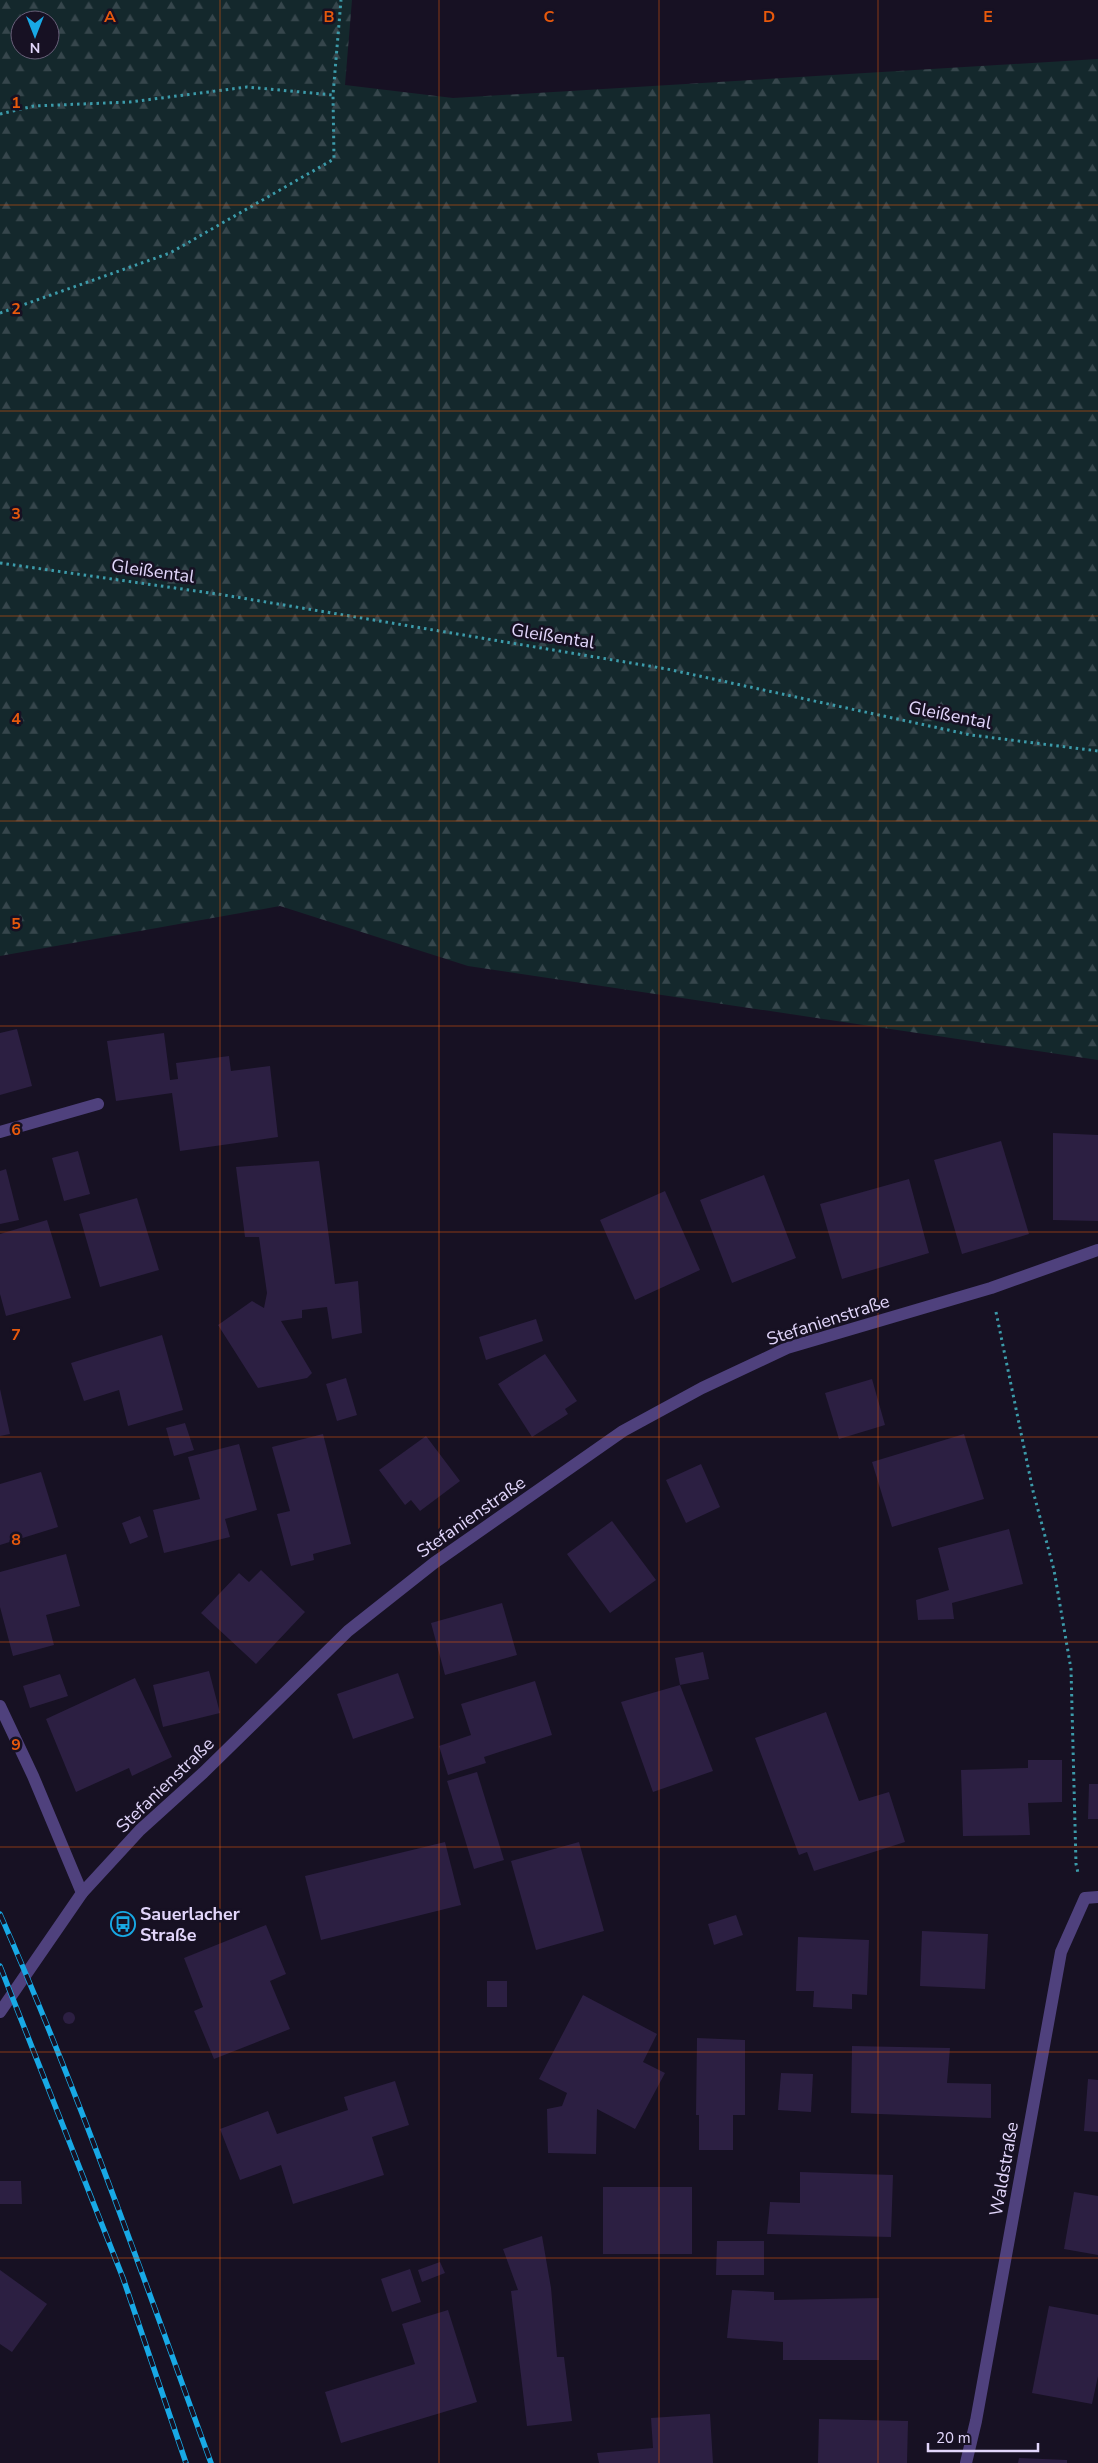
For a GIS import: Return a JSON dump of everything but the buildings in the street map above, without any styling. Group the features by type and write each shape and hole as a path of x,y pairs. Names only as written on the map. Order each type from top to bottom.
{"street":[{"path":"0,1132 98,1104"},
{"name":"Stefanienstraße","path":"0,2012 82,1893 140,1830 203,1773 348,1631 434,1564 623,1431 688,1396 787,1348 991,1288 1098,1250"},
{"path":"0,1706 33,1776 82,1893"},
{"path":"1085,1898 1098,1897"},
{"name":"Waldstraße","path":"966,2463 978,2412 1061,1952 1085,1898"}],"path":[{"path":"0,313 170,253 334,159 333,96 341,0"},
{"path":"0,114 34,106 130,102 247,87 333,96"},
{"name":"Gleißental","path":"0,563 224,595 657,667 971,735 1098,751"},
{"path":"991,1288 1033,1491 1054,1570 1071,1669 1076,1864 1085,1898"}],"green space":[{"path":"0,0 352,0 345,85 453,98 1098,59 1098,1060 468,966 280,906 0,956"}],"railway":[{"path":"0,1914 84,2118 211,2463"},
{"path":"0,1966 123,2278 186,2463"}],"place":[{"name":"Sauerlacher Straße","path":"123,1924"}]}
